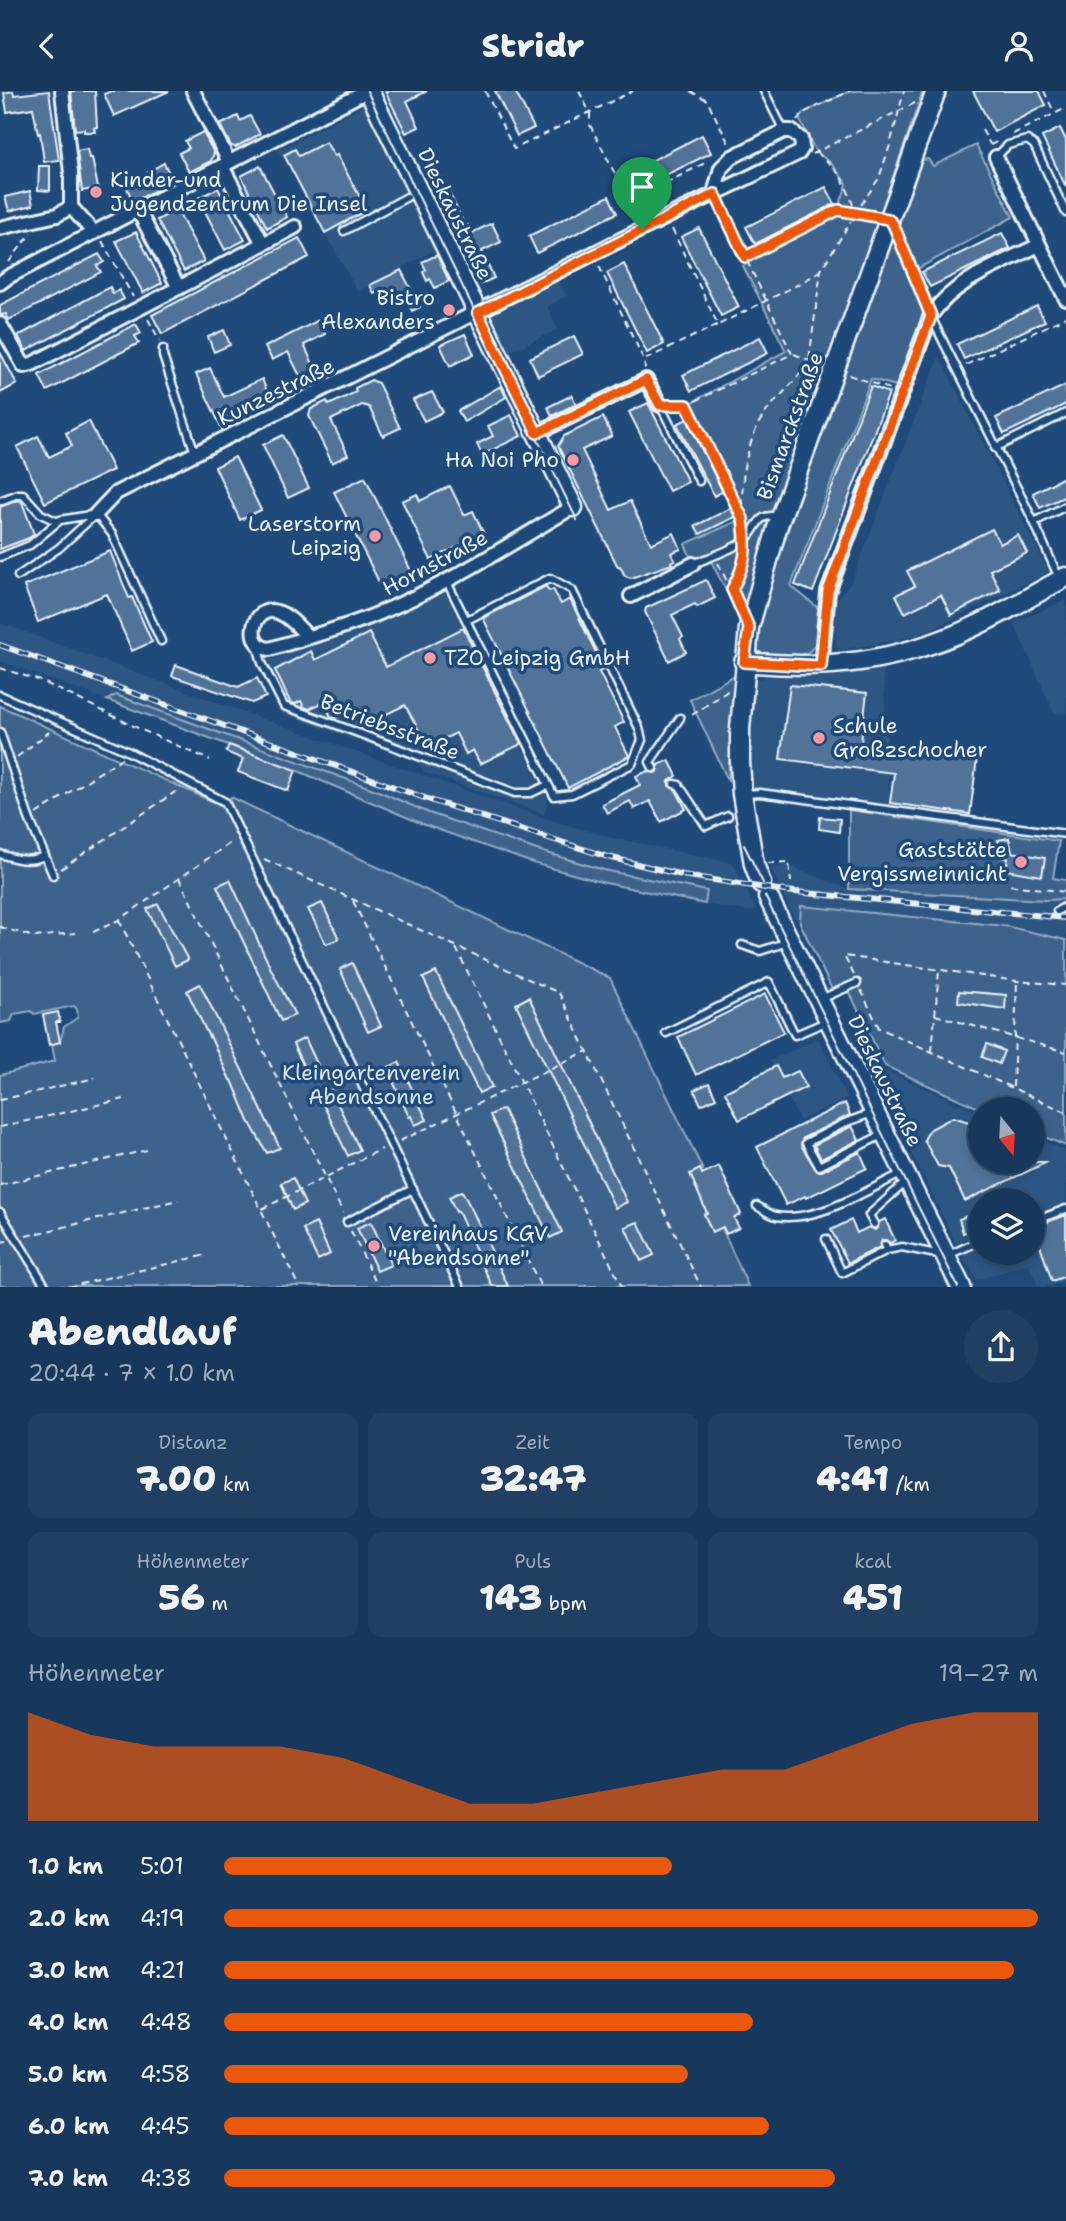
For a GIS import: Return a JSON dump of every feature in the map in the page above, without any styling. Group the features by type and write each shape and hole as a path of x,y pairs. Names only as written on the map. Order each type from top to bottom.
{"street":[{"path":"62,91 71,173 71,207 94,233"},
{"path":"193,91 263,244"},
{"path":"0,283 368,91"},
{"name":"Dieskaustraße","path":"368,91 573,507"},
{"name":"Bismarckstraße","path":"763,879 742,795 740,729 749,628 781,517 935,93"},
{"path":"715,194 721,168 735,156 788,131 801,139 800,153"},
{"name":"Kunzestraße","path":"96,514 116,493 642,229 800,153"},
{"path":"996,157 1065,293"},
{"path":"0,228 57,215 71,207"},
{"path":"138,210 178,288"},
{"path":"0,324 24,366 32,364 295,227"},
{"path":"821,666 828,591 931,316 941,300 960,284 1039,245"},
{"path":"537,433 646,380 660,405"},
{"name":"Hornstraße","path":"257,643 270,649 379,613 447,582 573,507"},
{"path":"631,596 693,564"},
{"path":"744,662 821,666 883,658 942,640 1000,614 1063,578"},
{"path":"257,643 253,625 265,612 276,611 309,636"},
{"name":"Dieskaustraße","path":"763,879 790,941 961,1286"}],"lane":[{"path":"764,91 788,131"},
{"path":"996,157 1008,145 1027,140 1034,145 1066,212"},
{"path":"344,231 407,197"},
{"path":"745,257 838,210 888,219"},
{"path":"931,316 995,448 1063,578"},
{"path":"163,349 195,453"},
{"path":"660,405 699,481"},
{"path":"995,448 1066,413"},
{"path":"0,501 23,494 41,514 58,522"},
{"path":"1034,522 1066,506"},
{"path":"0,557 30,545 58,522 96,514"},
{"path":"18,576 59,548 96,514"},
{"path":"96,514 112,534 161,641"},
{"path":"693,564 747,540 754,526 764,517 781,517"},
{"path":"447,582 554,796 572,794 632,764 642,740 639,728 572,590 550,577 467,620"},
{"name":"Betriebsstraße","path":"257,643 262,663 284,706 515,793 531,793 548,785"},
{"path":"0,695 127,751 225,802 460,1286"},
{"path":"653,768 650,762 680,718"},
{"path":"0,732 29,818 53,874"},
{"path":"674,784 678,785 706,826 728,816"},
{"path":"742,795 760,793 1066,834"},
{"path":"0,854 35,860 44,856"},
{"path":"1057,911 1066,906"},
{"path":"743,945 760,951 790,941"},
{"path":"666,1033 769,982 795,1035 830,1020"},
{"path":"819,1000 857,983"},
{"path":"875,1112 846,1122 806,1143 819,1166 886,1134"},
{"path":"757,1206 775,1216 803,1216 820,1212 906,1176"},
{"path":"874,1224 869,1215 906,1176"},
{"path":"347,1222 413,1189"},
{"path":"1045,1217 1066,1209"},
{"path":"0,1212 46,1286"},
{"path":"826,1239 842,1273 886,1247 946,1256 968,1246"}],"path":[{"path":"485,91 514,149 634,91"},
{"path":"579,91 590,113 590,125 642,229"},
{"path":"690,91 707,100 735,156"},
{"path":"788,131 803,113 850,91"},
{"path":"732,589 746,559 747,540 743,519 744,467 751,442 758,424 769,408 796,379 809,360 821,270 878,178 891,145 904,91"},
{"path":"1044,91 1055,113"},
{"path":"800,153 807,157 935,93"},
{"path":"1012,134 1066,108"},
{"path":"982,130 990,145 1001,140"},
{"path":"816,152 831,163 847,184 856,213"},
{"path":"699,159 701,165"},
{"path":"629,202 701,165 721,168"},
{"path":"680,168 682,175"},
{"path":"660,178 663,185"},
{"path":"641,187 644,195"},
{"path":"660,405 687,405 792,353 715,194"},
{"path":"666,218 718,325"},
{"path":"8,263 41,219"},
{"path":"888,219 893,224 931,316"},
{"path":"94,233 106,244 139,308 157,333 163,349"},
{"path":"593,254 644,360 646,380"},
{"path":"644,360 766,302 821,270"},
{"path":"957,370 1066,317"},
{"path":"687,405 743,519"},
{"path":"715,555 749,628"},
{"path":"0,668 41,681 130,725 210,760"},
{"path":"692,715 734,686 743,686"},
{"path":"11,761 49,732"},
{"path":"29,818 121,760 127,751"},
{"path":"53,874 182,787"},
{"path":"93,932 119,920 242,834"},
{"path":"250,854 559,992 701,1286"},
{"path":"763,879 789,862 791,881"},
{"path":"179,878 378,1286"},
{"path":"1010,885 1066,892"},
{"path":"352,899 541,1286"},
{"path":"119,920 299,1286"},
{"path":"0,927 34,937 75,933"},
{"path":"456,946 622,1286"},
{"path":"1066,985 1017,981 844,956 879,1028 1066,1112"},
{"path":"932,1052 939,970"},
{"path":"1013,1088 1017,981"},
{"path":"935,1015 1066,1052"},
{"path":"261,1210 457,1112 587,1051"},
{"path":"0,1100 95,1078"},
{"path":"0,1127 124,1099"},
{"path":"0,1185 151,1149"},
{"path":"16,1239 178,1200"},
{"path":"68,1286 206,1255"}],"shaded area":[{"path":"365,105 436,249 358,292 278,150"},
{"path":"555,274 566,296 547,306 558,329 505,354 483,310"},
{"path":"939,356 1049,572 917,636 837,651 832,605 851,583"},
{"path":"444,590 548,800 544,814 424,772 417,761 280,713 256,665 389,616"},
{"path":"1066,600 1066,713 1054,713 1014,623"},
{"path":"0,623 547,819 613,838 733,863 756,910 751,912 705,904 601,882 533,863 425,825 296,770 0,661"},
{"name":"Schule Großzschocher","path":"883,669 890,803 894,809 751,789 750,687 753,681 764,677 819,677"},
{"path":"786,865 849,889 1066,900 1066,950 965,934 800,923 793,916 771,869"},
{"path":"818,1038 847,1098 800,1121 770,1061"},
{"path":"881,1069 968,1108 968,1174 1045,1174 1045,1141 1066,1151 1066,1281 1051,1286 1038,1286 1028,1265 1045,1265 1045,1188 968,1188 968,1265 873,1076"},
{"path":"968,1265 1025,1265 977,1280"}],"green space":[{"path":"850,91 923,91 741,620 711,561 695,568 685,544 738,521 687,405 786,351 743,266 838,210 847,184 831,163 816,152 799,118 803,113"},
{"path":"976,145 1013,217 917,269 930,297 896,386 871,379 791,586 818,608 815,644 809,652 796,657 765,656 758,651 756,643 768,592 792,518 922,160 928,159 933,166"},
{"path":"735,675 728,780 690,700"},
{"path":"116,695 376,790 429,813 537,850 604,870 707,891 705,904 601,882 533,863 425,825 296,770 107,700"},
{"name":"Kleingartenverein Abendsonne","path":"0,706 220,805 231,797 610,978 703,1170 697,1173 748,1286 0,1286 0,1075 55,1061 52,1044 60,1042 64,1027 78,1017 74,1006 34,1014 31,1011 14,1014 11,1021 0,1023"},
{"path":"849,810 1059,841 1053,878 1066,880 1066,899 849,889"},
{"path":"801,906 1005,926 1066,940 1066,1146 1045,1137 1045,1097 968,1097 968,1103 885,1066 850,993 844,992 835,996 800,923"}],"building":[{"path":"13,91 14,95 49,91 59,160 44,162 33,108 7,112 4,93"},
{"path":"71,91 95,91 95,132 75,130"},
{"path":"112,91 169,91 114,116 104,94"},
{"path":"385,91 427,91 407,101 419,127 406,133"},
{"path":"495,91 515,91 534,128 517,136"},
{"path":"973,91 1039,91 1046,105 994,132"},
{"path":"238,116 240,121 250,116 260,134 236,147 231,146 220,125"},
{"path":"1060,128 1066,140 1066,187 1042,137"},
{"path":"203,132 214,153 211,161 189,172 179,153 189,148 185,141"},
{"path":"702,135 711,153 631,192 623,175"},
{"path":"326,142 334,156 337,155 367,210 325,233 284,155 295,149 299,156"},
{"path":"87,149 89,158 92,158 98,188 82,191 77,151"},
{"path":"164,163 173,181 133,202 127,188"},
{"path":"39,166 50,166 50,191 38,190"},
{"path":"260,166 287,217 267,228 241,176"},
{"path":"441,176 465,226 468,225 472,233 492,223 501,242 482,251 494,278 481,284 429,182"},
{"path":"826,187 835,204 755,244 746,227"},
{"path":"218,188 245,240 225,250 198,198"},
{"path":"30,191 33,205 9,211 5,197"},
{"path":"609,196 617,213 537,253 529,236"},
{"path":"177,210 204,261 184,271 157,220"},
{"path":"699,228 739,307 721,316 681,237"},
{"path":"136,232 162,283 143,293 116,241"},
{"path":"1002,233 1010,248 930,287 922,272"},
{"path":"299,238 309,257 162,334 152,315"},
{"path":"99,254 104,262 97,266 101,272 9,320 6,314 0,315 0,305"},
{"path":"437,255 449,281 435,288 430,279 427,281 422,262"},
{"path":"624,264 664,344 647,353 607,273"},
{"path":"401,270 420,307 412,311 405,297 391,303 385,289 374,294 370,285"},
{"path":"110,287 113,294 119,290 124,299 26,351 18,336"},
{"path":"1037,306 1045,321 964,359 957,344"},
{"path":"319,320 325,334 304,345 319,377 304,384 288,352 272,360 265,347"},
{"path":"136,324 141,333 135,336 139,343 47,391 39,375"},
{"path":"224,330 230,345 214,352 208,337"},
{"path":"465,334 474,354 450,366 440,345"},
{"path":"574,336 583,354 538,376 530,358"},
{"path":"760,337 768,353 691,391 683,375"},
{"path":"0,352 17,384 0,393"},
{"path":"210,368 224,397 262,379 268,394 230,411 236,422 222,429 196,374"},
{"path":"371,380 378,383 400,428 383,436 369,407 362,405 331,420 348,455 332,463 309,416 311,409 327,401 329,405 356,392 355,388"},
{"path":"1066,385 1066,404 1004,434 996,418"},
{"path":"501,386 506,397 464,422 458,411"},
{"path":"871,386 889,393 813,592 795,585"},
{"path":"432,392 443,412 424,421 413,400"},
{"path":"572,395 576,404 552,416 548,407"},
{"path":"648,403 688,482 669,491 629,412"},
{"path":"511,415 521,436 482,455 477,444 493,436 488,426"},
{"path":"603,417 612,436 582,450 611,510 630,501 651,544 674,533 681,549 671,553 675,560 672,564 631,578 625,576 620,566 618,567 558,446 564,436"},
{"path":"687,419 723,491 714,496 677,424"},
{"path":"89,421 113,470 45,503 17,447 38,436 49,457 72,446 66,433"},
{"path":"283,435 309,488 288,498 263,445"},
{"path":"235,457 261,510 240,520 215,467"},
{"path":"1066,476 1066,496 1040,508 1033,493"},
{"name":"Laserstorm Leipzig","path":"365,477 415,579 385,594 334,492"},
{"path":"450,486 464,515 473,511 484,534 431,560 402,501 417,494 420,501"},
{"path":"19,500 34,534 0,549 0,507"},
{"path":"731,508 735,517 700,534 695,526"},
{"path":"992,529 1000,544 1018,535 1027,553 990,570 1000,590 951,615 941,595 905,613 896,595 915,586 907,571"},
{"path":"110,551 129,598 132,597 152,642 132,651 107,594 38,622 24,586"},
{"path":"706,580 715,598 672,615 683,637 680,639 686,652 669,661 645,612 646,608"},
{"path":"546,586 549,591 553,589 561,604 570,599 604,669 599,672 624,722 615,727 629,756 568,788 483,618"},
{"path":"463,628 521,744 480,764 473,750 466,754 456,733 428,747 405,705 360,727 350,711 335,718 331,717 324,702 309,709 304,707 301,701 295,704 290,702 275,670 311,651 315,660 369,633 386,667"},
{"path":"176,665 238,687 257,678 266,697 252,703 172,676"},
{"path":"790,685 867,693 861,742 977,758 970,814 890,803 894,773 780,759"},
{"path":"229,745 296,770 288,791 238,772 243,759 226,752"},
{"path":"669,760 677,776 669,781 669,786 676,790 686,809 661,822 650,801 634,809 630,801 607,813 602,804 640,785 636,776 648,771 655,773 658,771 658,765"},
{"path":"820,817 840,819 839,832 819,829"},
{"path":"1009,838 1012,852 1045,858 1042,876 1006,870 1008,858 1001,857 998,840"},
{"path":"230,880 295,1015 281,1021 217,886"},
{"path":"322,903 339,939 326,944 308,909"},
{"path":"158,904 188,960 175,966 147,909"},
{"path":"352,963 381,1026 368,1032 340,969"},
{"path":"436,972 492,1087 479,1093 423,978"},
{"path":"200,984 280,1148 267,1153 249,1121 232,1080 187,991"},
{"path":"959,991 1006,995 1005,1009 958,1002"},
{"path":"765,994 784,1032 696,1075 678,1037"},
{"path":"529,997 627,1202 615,1208 516,1004"},
{"path":"58,1012 60,1022 56,1022 60,1042 49,1045 43,1015"},
{"path":"305,1038 321,1072 309,1078 293,1044"},
{"path":"987,1044 1004,1051 999,1064 982,1057"},
{"path":"399,1062 427,1120 415,1125 387,1068"},
{"path":"776,1066 782,1078 798,1071 806,1087 739,1120 725,1092"},
{"path":"709,1083 716,1098 701,1105 694,1090"},
{"path":"331,1090 360,1150 348,1156 319,1096"},
{"path":"845,1103 850,1115 803,1138 801,1145 817,1171 860,1152 867,1168 786,1205 757,1147"},
{"path":"503,1109 562,1232 550,1238 490,1115"},
{"path":"953,1117 968,1122 968,1174 1022,1174 992,1188 968,1188 968,1200 965,1201 949,1168 938,1166 924,1140 929,1130"},
{"path":"852,1126 859,1140 821,1159 814,1145"},
{"path":"719,1166 741,1214 734,1218 739,1228 726,1234 723,1227 712,1232 690,1174 700,1169 702,1174"},
{"path":"293,1178 305,1204 293,1210 281,1183"},
{"path":"462,1191 508,1286 492,1286 458,1211 456,1212 449,1197"},
{"path":"1066,1215 1066,1276 1052,1281 1045,1260 1045,1223"},
{"path":"968,1216 968,1231 963,1233 959,1219"},
{"path":"885,1219 895,1240 890,1243 882,1240 880,1247 848,1263 831,1230 851,1220 857,1233 869,1227 875,1230 879,1222"},
{"name":"Vereinhaus KGV \"Abendsonne\"","path":"371,1222 391,1265 377,1271 357,1228"},
{"path":"638,1222 654,1255 641,1261 625,1227"},
{"path":"316,1223 330,1254 318,1260 303,1229"}],"tram line":[{"path":"367,91 577,520"},
{"path":"744,845 763,883"},
{"path":"765,896 958,1287"}],"railway":[{"path":"0,645 433,801 608,857 682,875 785,891 1066,918"}],"place":[{"name":"Kinder-und Jugendzentrum Die Insel","path":"96,192"},
{"name":"Bistro Alexanders","path":"449,310"},
{"name":"Ha Noi Pho","path":"573,460"},
{"name":"Laserstorm Leipzig","path":"375,536"},
{"name":"TZO Leipzig GmbH","path":"430,658"},
{"name":"Schule Großzschocher","path":"819,738"},
{"name":"Gaststätte Vergissmeinnicht","path":"1021,862"},
{"name":"Vereinhaus KGV \"Abendsonne\"","path":"374,1246"}],"route":[{"path":"715,194 745,257 838,210 888,219 893,224 931,316 828,591 821,666 744,662 749,628 732,589 746,559 747,540 743,519 687,405 660,405 646,380 537,433 478,313 642,229 715,194"}]}
